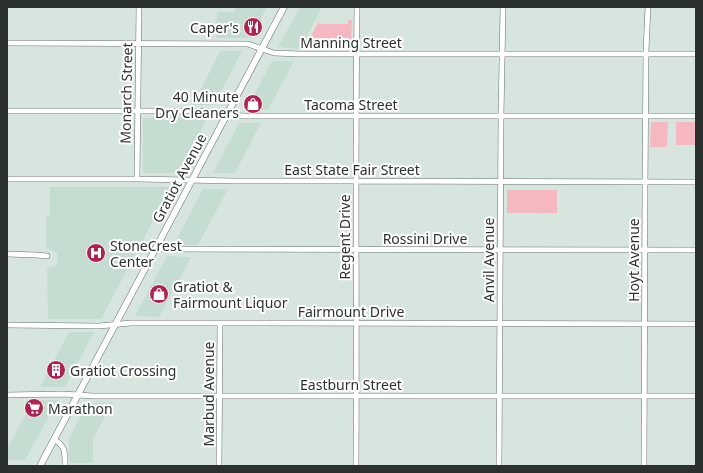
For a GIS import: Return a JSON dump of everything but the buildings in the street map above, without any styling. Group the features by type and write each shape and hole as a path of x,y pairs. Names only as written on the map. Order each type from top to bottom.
{"main road":[{"name":"Gratiot Avenue","path":"40,466 284,7"}],"street":[{"name":"Monarch Street","path":"137,179 138,7"},
{"name":"Regent Drive","path":"356,466 355,250 357,7"},
{"name":"Anvil Avenue","path":"499,466 500,116 503,7"},
{"name":"Hoyt Avenue","path":"644,466 646,54 648,7"},
{"name":"Manning Street","path":"7,43 248,44 274,53 696,54"},
{"name":"Tacoma Street","path":"7,111 191,111 227,113 242,116 696,116"},
{"name":"East State Fair Street","path":"7,179 696,182"},
{"name":"Rossini Drive","path":"155,249 696,250"},
{"path":"7,254 47,256"},
{"name":"Fairmount Drive","path":"7,325 97,326 115,324 220,323 696,324"},
{"name":"Marbud Avenue","path":"219,466 220,323"},
{"name":"Eastburn Street","path":"7,395 696,396"},
{"path":"54,439 60,443 63,448 65,466"}],"shaded area":[{"path":"267,7 251,38 216,38 217,12 235,12 235,8"},
{"path":"300,7 322,7 300,49 278,47"},
{"path":"348,20 352,20 351,49 305,48 319,21 319,24 348,24"},
{"path":"220,51 242,51 214,105 193,105"},
{"path":"272,61 294,61 268,110 246,110"},
{"path":"143,118 207,118 179,173 143,173"},
{"path":"651,122 668,122 667,147 650,147"},
{"path":"676,122 696,122 696,145 676,145"},
{"path":"239,123 261,123 235,173 213,173"},
{"name":"StoneCrest Center","path":"50,187 171,187 101,319 48,319 47,268 54,267 58,262 55,251 46,249 46,216 50,216"},
{"path":"203,189 228,189 198,245 174,244"},
{"path":"507,190 557,190 557,213 507,213"},
{"path":"167,256 191,257 159,317 135,316"},
{"path":"69,332 94,332 65,387 40,387"},
{"path":"33,400 58,400 25,460 7,460 7,449"},
{"path":"113,402 93,439 93,463 69,463 69,438 88,403"}],"place":[{"name":"Caper's","path":"253,27"},
{"name":"40 Minute Dry Cleaners","path":"253,104"},
{"name":"StoneCrest Center","path":"96,253"},
{"name":"Gratiot & Fairmount Liquor","path":"159,294"},
{"name":"Gratiot Crossing","path":"56,370"},
{"name":"Marathon","path":"34,408"}]}
